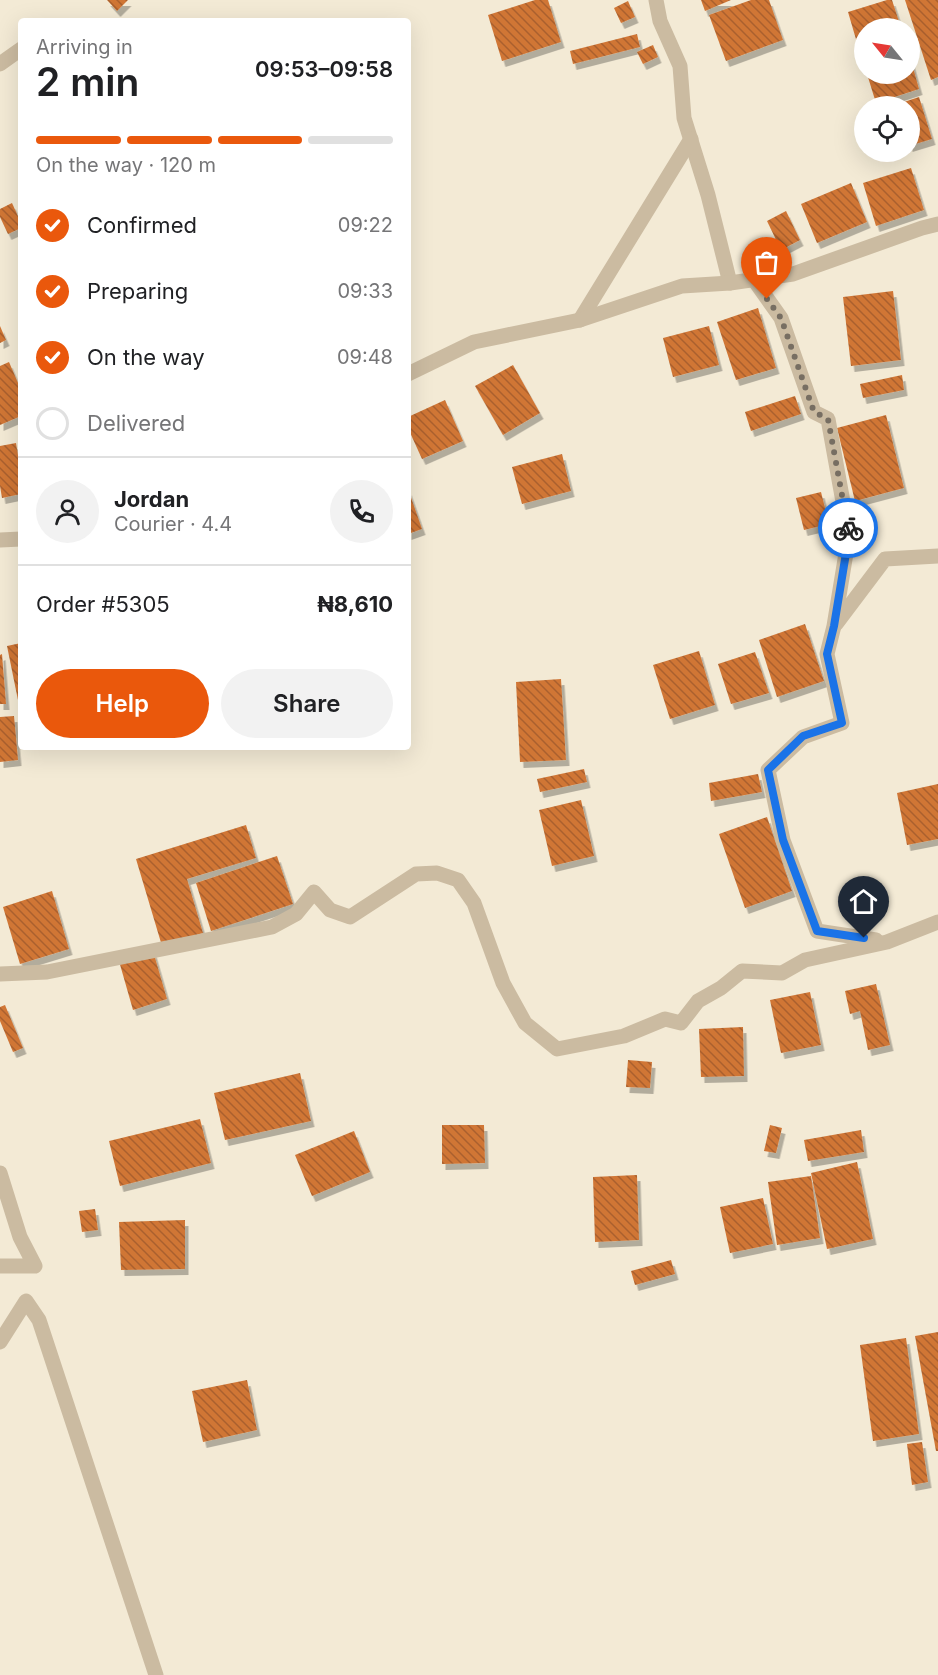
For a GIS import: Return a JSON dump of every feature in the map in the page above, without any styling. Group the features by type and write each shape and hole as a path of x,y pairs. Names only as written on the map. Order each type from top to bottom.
{"street":[{"path":"656,0 660,21 680,66 684,118 708,195 730,283"},
{"path":"0,64 18,51"},
{"path":"580,320 691,139"},
{"path":"411,373 474,342 580,320 682,286 730,283 793,274 938,224"},
{"path":"754,280 781,318 814,412 828,419 849,535 827,654 842,723 803,736 768,770 783,840 817,931 887,942"},
{"path":"0,540 18,538"},
{"path":"834,626 885,559 938,556"},
{"path":"0,974 47,972 272,927 296,914 314,892 330,910 350,917 416,874 437,873 458,880 474,903 503,983 525,1023 557,1049 624,1036 665,1020 681,1023 698,1002 721,988 742,971 782,973 805,960 887,942 938,922"},
{"path":"0,1173 20,1237 34,1266 0,1266"},
{"path":"0,1342 26,1301 39,1320 156,1675"}],"building":[{"path":"107,0 128,0 117,11"},
{"path":"535,0 548,0 561,42 502,61 488,15"},
{"path":"701,0 731,0 705,11"},
{"path":"751,0 769,0 783,40 726,61 709,15"},
{"path":"892,0 898,18 854,18 854,32 848,12"},
{"path":"905,0 938,0 938,77 931,80 920,46 920,18 911,18"},
{"path":"628,1 635,17 621,23 614,8"},
{"path":"637,34 640,47 573,64 570,51"},
{"path":"653,45 658,57 643,64 637,52"},
{"path":"870,84 918,84 919,89 898,96 874,96"},
{"path":"920,100 932,139 920,143"},
{"path":"911,168 924,210 876,226 863,183"},
{"path":"851,183 867,222 817,243 801,204"},
{"path":"12,203 18,216 18,229 8,234 0,217 0,209"},
{"path":"786,211 800,240 781,250 767,221"},
{"path":"893,291 901,360 851,366 843,297"},
{"path":"758,308 776,368 736,380 717,322"},
{"path":"0,326 6,340 0,343"},
{"path":"709,326 719,365 673,377 663,338"},
{"path":"9,362 18,383 18,417 0,425 0,366"},
{"path":"513,365 540,413 503,435 475,386"},
{"path":"902,375 904,390 863,398 860,384"},
{"path":"795,396 801,414 751,431 745,412"},
{"path":"445,400 463,441 422,459 411,435 411,416"},
{"path":"886,415 904,488 855,501 837,428"},
{"path":"16,443 18,456 18,495 2,498 0,486 0,446"},
{"path":"562,454 571,491 522,504 512,467"},
{"path":"821,492 829,524 804,530 796,498"},
{"path":"411,498 422,529 411,533"},
{"path":"805,624 824,681 777,697 759,640"},
{"path":"18,644 18,700 7,646"},
{"path":"699,651 715,705 670,719 653,665"},
{"path":"755,652 769,693 731,704 718,664"},
{"path":"2,654 6,704 0,704 0,655"},
{"path":"561,679 566,760 520,762 516,682"},
{"path":"14,716 18,760 0,762 0,717"},
{"path":"584,769 587,782 540,792 537,779"},
{"path":"758,774 762,792 711,801 709,783"},
{"path":"938,784 938,839 907,845 897,793"},
{"path":"581,800 594,856 552,866 539,810"},
{"path":"767,817 792,891 745,908 719,834"},
{"path":"246,825 256,858 187,879 203,933 162,946 136,859"},
{"path":"277,856 293,904 211,931 196,883"},
{"path":"52,891 69,949 20,964 3,907"},
{"path":"153,951 167,999 133,1010 119,961"},
{"path":"876,984 890,1045 868,1050 860,1011 850,1014 845,991"},
{"path":"810,992 821,1045 781,1053 770,1000"},
{"path":"5,1005 23,1048 13,1052 0,1021 0,1007"},
{"path":"743,1027 744,1076 701,1077 699,1029"},
{"path":"628,1060 652,1062 650,1088 626,1087"},
{"path":"300,1073 311,1121 225,1140 214,1093"},
{"path":"200,1119 211,1163 120,1186 109,1141"},
{"path":"442,1125 484,1125 485,1163 442,1164"},
{"path":"770,1125 782,1128 776,1153 764,1151"},
{"path":"861,1130 864,1152 808,1161 804,1140"},
{"path":"354,1131 370,1172 312,1196 295,1155"},
{"path":"857,1162 873,1239 827,1249 811,1173"},
{"path":"637,1175 639,1240 595,1242 593,1177"},
{"path":"811,1176 820,1238 777,1245 768,1182"},
{"path":"763,1198 773,1244 730,1253 720,1207"},
{"path":"95,1209 98,1230 82,1232 79,1211"},
{"path":"185,1220 185,1269 121,1270 119,1222"},
{"path":"671,1260 675,1274 635,1285 631,1271"},
{"path":"938,1332 938,1451 936,1451 915,1336"},
{"path":"906,1338 919,1434 873,1441 860,1345"},
{"path":"247,1380 257,1430 203,1442 192,1391"},
{"path":"922,1442 928,1482 912,1485 907,1444"}],"way so far":[{"path":"767,299 781,318 814,412 828,419 848,528"}],"route":[{"path":"848,528 849,535 834,626 827,654 842,723 803,736 768,770 783,840 817,931 864,938"}]}
